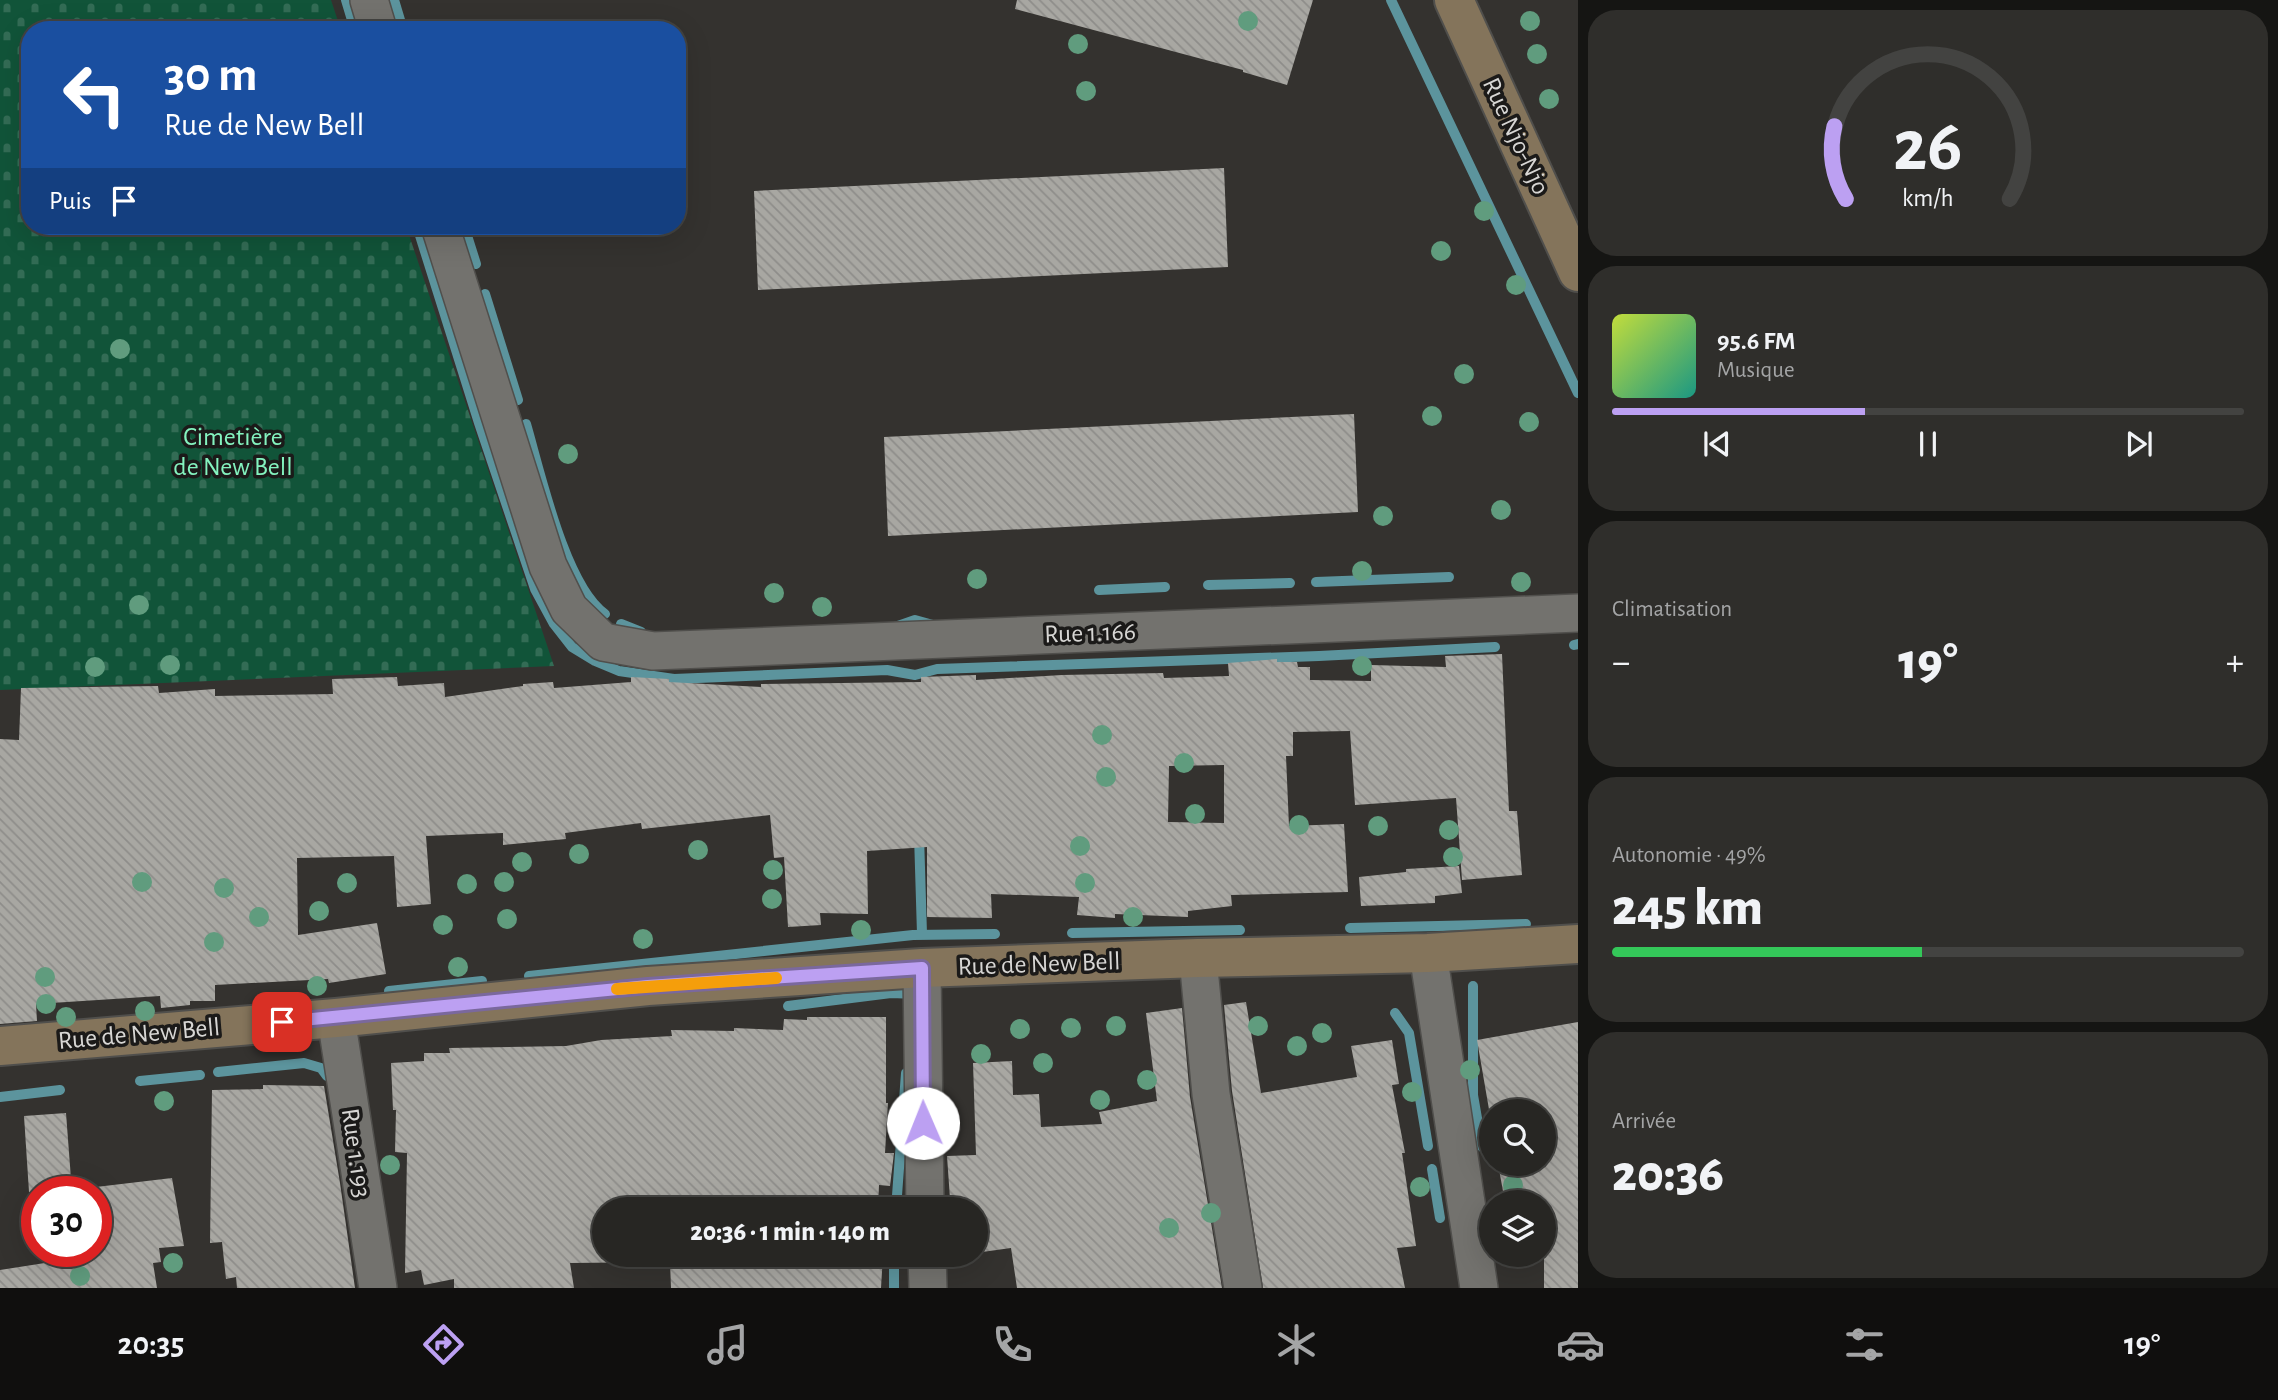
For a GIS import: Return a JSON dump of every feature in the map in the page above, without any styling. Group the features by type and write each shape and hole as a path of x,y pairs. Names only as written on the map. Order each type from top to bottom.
{"main road":[{"name":"Rue Njo-Njo","path":"1454,0 1578,272"},
{"name":"Rue de New Bell","path":"0,1046 337,1018 648,986 922,968 1198,957 1428,953 1578,944"}],"street":[{"path":"369,0 375,21"},
{"name":"Rue 1.166","path":"443,235 548,566 569,609 603,642 653,651 1578,613"},
{"path":"1428,953 1479,1288"},
{"path":"1198,957 1211,1094 1243,1288"},
{"path":"922,968 925,1197"},
{"name":"Rue 1.193","path":"337,1018 378,1288"},
{"path":"927,1267 928,1288"}],"green space":[{"name":"Cimetière de New Bell","path":"0,0 331,0 338,21 21,21 21,235 409,235 554,666 0,690"}],"building":[{"path":"1017,0 1313,0 1287,85 1243,70 1015,9"},
{"path":"1224,168 1228,267 758,290 754,191"},
{"path":"1354,414 1358,512 888,536 884,437"},
{"path":"1502,654 1509,811 1517,811 1522,875 1462,880 1456,798 1355,805 1350,731 1293,732 1293,756 1286,756 1289,826 1344,824 1348,892 1231,895 1232,906 1188,911 1188,917 1115,914 1115,918 1077,915 1079,897 991,894 992,918 927,917 927,847 867,851 868,914 820,913 821,925 788,927 784,857 774,858 770,815 642,829 641,823 565,833 566,839 503,845 503,833 426,836 431,904 397,907 394,856 297,858 298,935 377,923 386,974 329,983 328,979 215,985 215,1001 190,1001 190,1005 161,1008 160,996 36,1004 37,1021 0,1024 0,739 19,740 21,688 158,686 159,693 215,689 215,696 333,694 332,679 397,677 398,686 444,683 445,697 523,684 553,682 554,688 631,682 631,677 761,687 761,684 921,682 921,677 976,675 976,680 1163,673 1164,678 1229,676 1228,663 1277,659 1277,662 1297,662 1298,667 1310,667 1310,680 1371,681 1371,665 1446,667 1445,656","holes":["1224,765 1224,823 1168,822 1169,766"]},
{"path":"1459,866 1462,893 1435,896 1435,903 1361,906 1359,877 1406,872 1406,869"},
{"path":"1246,1002 1261,1093 1357,1077 1351,1046 1392,1040 1399,1084 1392,1085 1405,1153 1402,1153 1416,1246 1397,1248 1405,1288 1263,1288 1232,1091 1224,1005"},
{"path":"1182,1008 1190,1097 1222,1288 1017,1288 1011,1248 988,1251 988,1197 950,1197 947,1156 976,1155 973,1063 1012,1061 1013,1095 1039,1094 1041,1127 1102,1124 1099,1112 1157,1101 1146,1013"},
{"path":"807,1017 886,1017 888,1103 885,1153 894,1153 890,1186 879,1185 878,1197 592,1197 592,1263 570,1263 574,1288 454,1288 454,1279 424,1285 421,1270 405,1273 407,1153 395,1152 396,1110 393,1110 391,1063 424,1061 424,1053 450,1053 449,1048 566,1046 601,1040 672,1036 671,1030 783,1030 784,1019 807,1020"},
{"path":"1578,1022 1578,1288 1544,1288 1544,1267 1556,1267 1556,1190 1503,1190 1500,1176 1556,1176 1556,1099 1487,1099 1477,1040"},
{"path":"263,1085 324,1086 355,1288 237,1288 236,1277 226,1279 222,1242 210,1243 212,1090 263,1089"},
{"path":"66,1113 71,1176 28,1176 24,1116"},
{"path":"172,1178 184,1246 159,1248 161,1262 153,1263 157,1288 0,1288 0,1270 21,1267 112,1267 112,1185"},
{"path":"670,1267 882,1267 881,1288 671,1288"}],"waterway":[{"path":"346,0 352,21"},
{"path":"394,0 400,21"},
{"path":"1391,0 1578,393"},
{"path":"420,235 535,589 554,624 572,647 619,671 674,679 887,670 915,675 937,669 1495,647"},
{"path":"467,235 476,264"},
{"path":"485,294 518,400"},
{"path":"526,424 566,554 591,600 605,614"},
{"path":"1316,582 1449,577"},
{"path":"1208,585 1290,583"},
{"path":"1099,590 1165,587"},
{"path":"895,627 915,620 933,625"},
{"path":"621,624 641,632"},
{"path":"1574,645 1578,644"},
{"path":"919,835 922,934"},
{"path":"1350,928 1526,924"},
{"path":"1072,933 1240,930"},
{"path":"529,976 913,935 995,934"},
{"path":"389,991 482,981"},
{"path":"1473,986 1473,1095 1479,1130"},
{"path":"788,1006 891,993 917,994"},
{"path":"1395,1013 1409,1033 1428,1146"},
{"path":"218,1072 304,1063 321,1068 327,1076"},
{"path":"897,1197 906,1073"},
{"path":"140,1081 200,1075"},
{"path":"0,1097 60,1090"},
{"path":"1432,1169 1440,1218"},
{"path":"894,1267 894,1288"}],"slow traffic":[{"path":"617,989 776,978"}],"route":[{"path":"282,1022 648,986 922,968 923,1123"}]}
